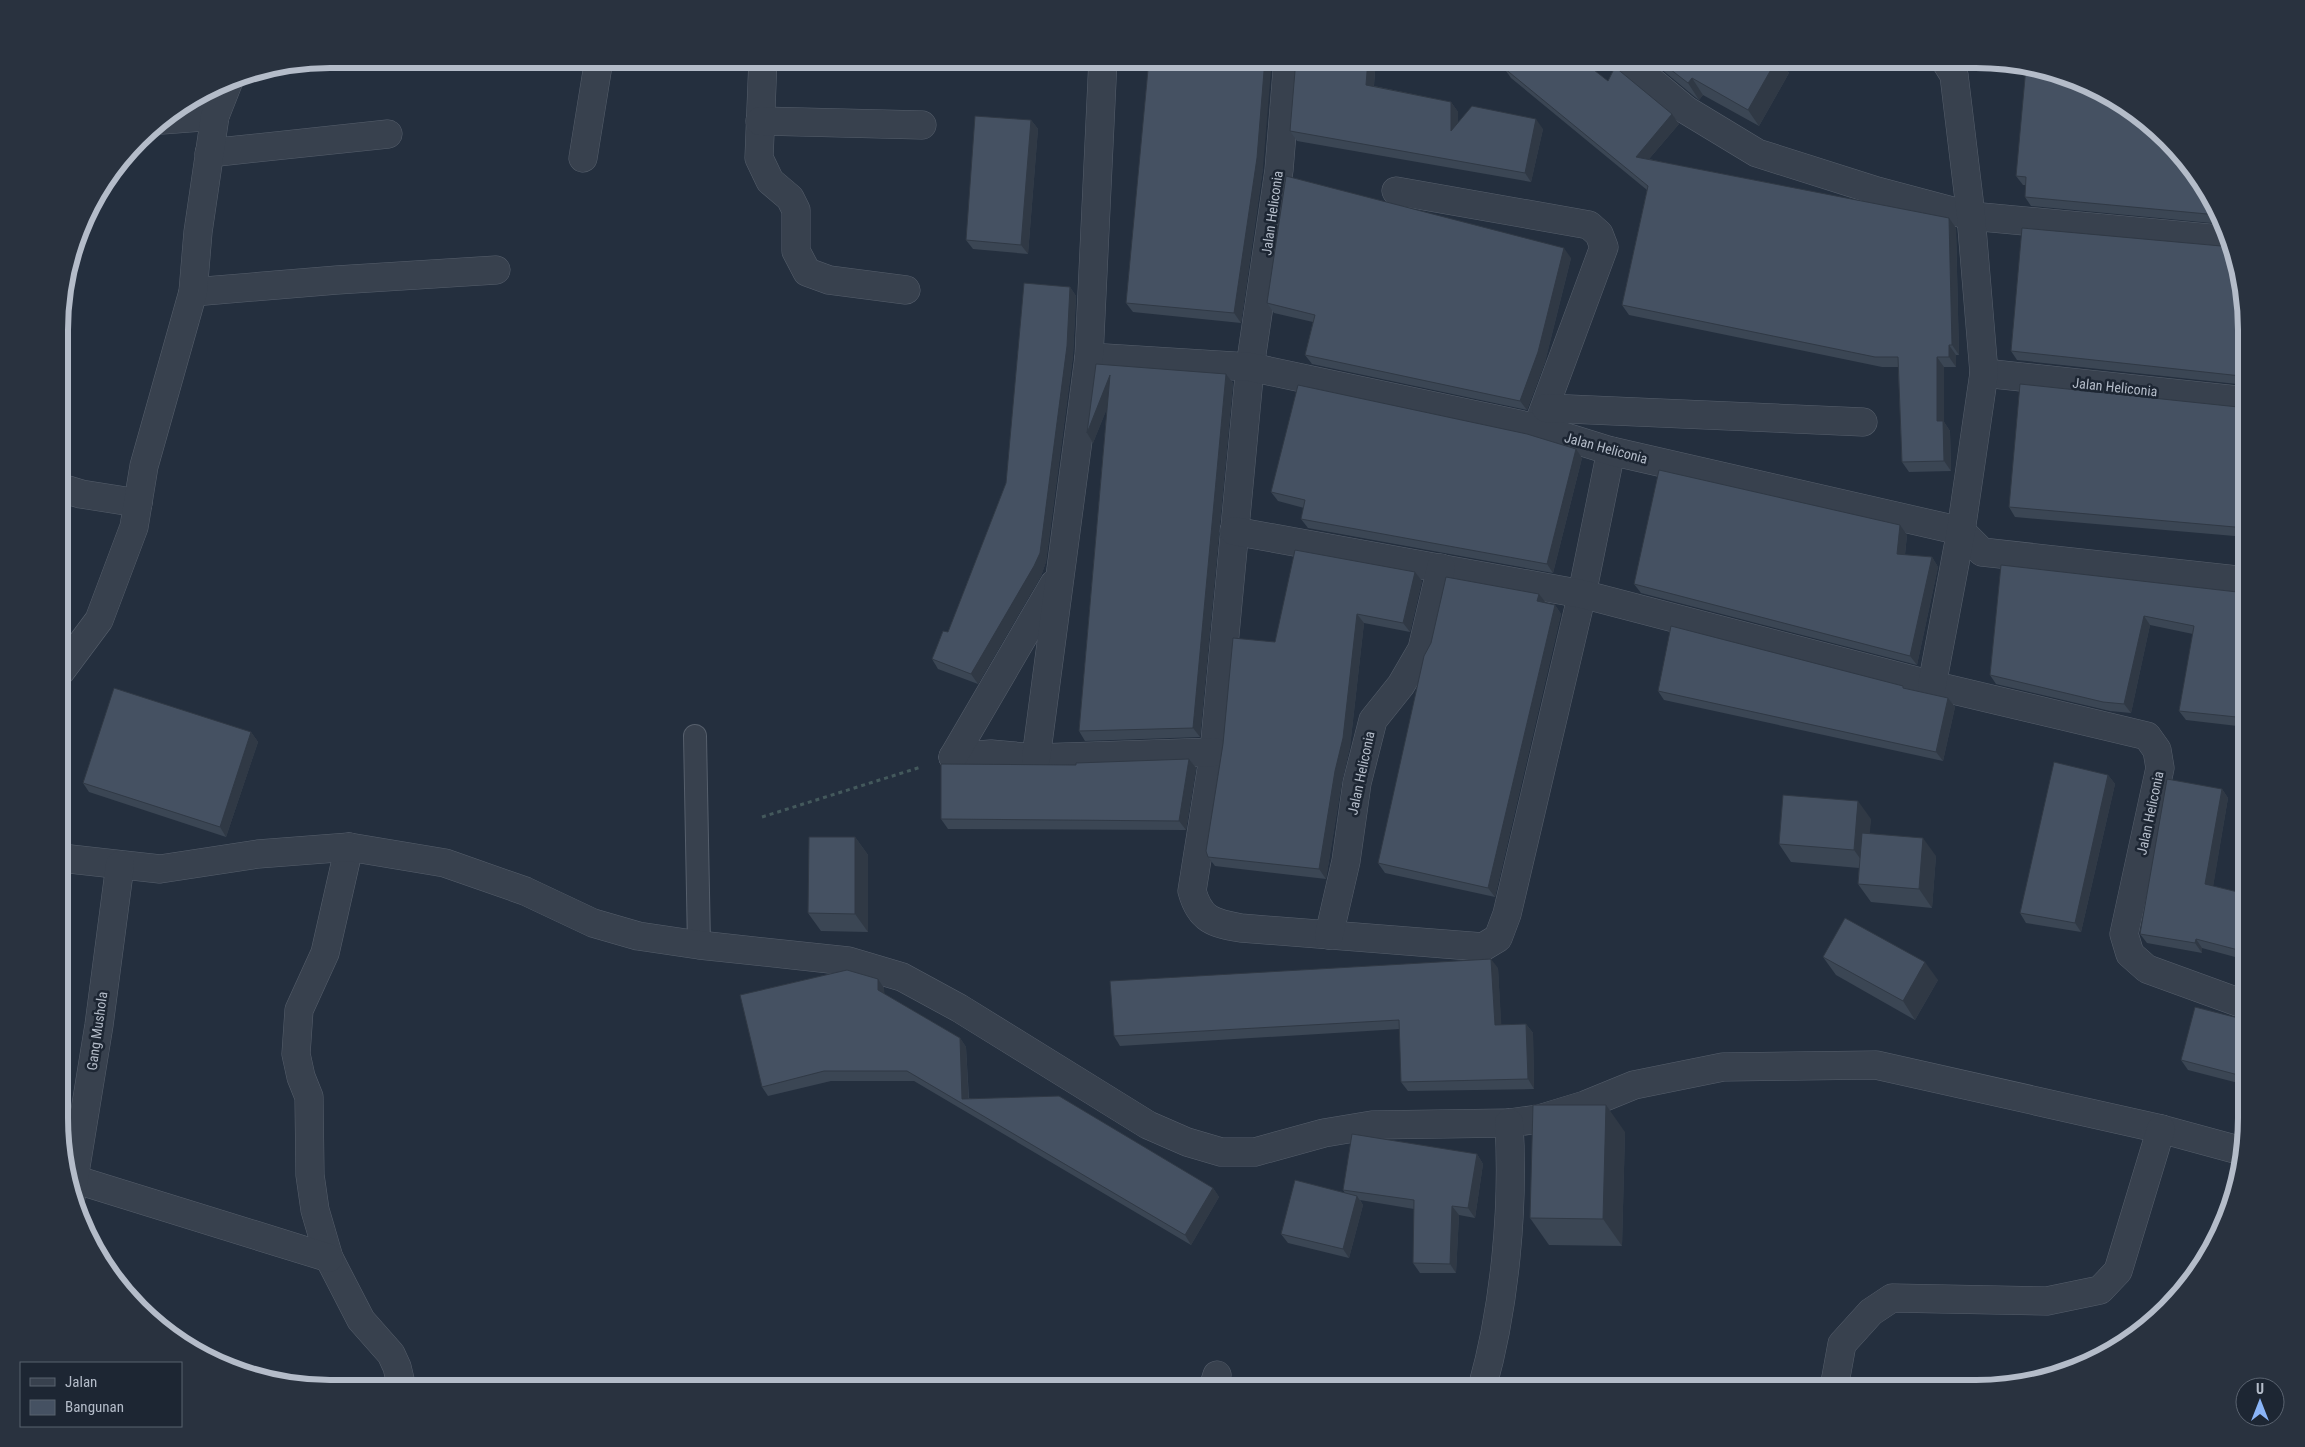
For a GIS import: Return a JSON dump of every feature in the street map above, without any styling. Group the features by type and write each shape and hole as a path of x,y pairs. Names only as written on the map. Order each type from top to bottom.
{"street":[{"path":"583,158 597,67"},
{"path":"763,67 759,158 770,181 790,198 796,210 796,251 807,272 829,280 906,290"},
{"path":"1036,758 1089,357 1102,67"},
{"name":"Jalan Heliconia","path":"1287,67 1279,170 1250,367 1214,752 1192,891 1196,906 1206,918 1241,928 1483,947 1498,938 1507,914 1582,594"},
{"path":"1634,67 1686,110 1757,153 1877,190 1971,216 2222,239"},
{"path":"1932,685 1961,531 1984,373 1971,216 1954,75 1949,67"},
{"path":"67,663 99,620 134,527 144,466 193,292 198,232 209,153 215,116 226,89"},
{"path":"174,119 215,116"},
{"path":"760,121 922,125"},
{"path":"209,153 388,134"},
{"path":"1396,190 1589,225 1599,234 1604,248 1542,418 1862,422"},
{"path":"193,292 337,280 496,270"},
{"name":"Jalan Heliconia","path":"1089,357 1250,367 1542,418 1611,451 1961,531"},
{"name":"Jalan Heliconia","path":"1984,373 2238,400"},
{"path":"1582,594 1611,451"},
{"path":"67,490 81,494 138,503"},
{"name":"Jalan Heliconia","path":"1234,531 1582,594 1932,685 2147,736 2157,750 2160,768 2124,934 2130,954 2147,969 2238,1002"},
{"path":"1961,531 1982,552 2238,580"},
{"name":"Jalan Heliconia","path":"1329,934 1346,861 1357,782 1373,720 1402,685 1422,649 1441,568"},
{"path":"952,757 1060,574"},
{"path":"952,757 991,754 1036,758 1214,752"},
{"path":"349,847 325,953 299,1010 296,1045 300,1076 309,1097 310,1175 315,1210 329,1258 361,1320 391,1354 397,1366 400,1380"},
{"path":"67,859 160,869 258,854 349,847 445,863 525,891 593,923 638,936 698,945 848,961 902,977 959,1008 1148,1125 1187,1142 1221,1152 1255,1152 1324,1134 1372,1125 1509,1123 1539,1119 1585,1105 1634,1085 1723,1067 1876,1065 2161,1129 2235,1149"},
{"name":"Gang Mushola","path":"75,1177 99,1025 120,865"},
{"path":"1484,1380 1496,1330 1505,1257 1511,1163 1509,1123"},
{"path":"1835,1380 1842,1344 1864,1318 1892,1298 2047,1301 2100,1290 2118,1271 2161,1129"},
{"path":"77,1189 329,1258"}],"lane":[{"path":"695,736 698,945"}],"path":[{"path":"762,817 952,757"}],"building":[{"path":"1148,67 1264,67 1257,158 1234,313 1126,303"},
{"path":"1295,67 1367,67 1366,85 1451,102 1451,131 1472,106 1536,119 1525,173 1290,131"},
{"path":"1590,67 1608,81 1615,67 1672,114 1636,157 1949,218 1952,345 1949,345 1949,357 1937,357 1937,421 1943,421 1944,461 1902,462 1898,357 1875,357 1622,305 1648,186 1504,68"},
{"path":"1667,67 1772,67 1748,110 1692,78 1688,83"},
{"path":"2025,73 2043,76 2076,87 2106,103 2135,122 2161,144 2183,170 2210,214 2025,197 2026,177 2016,176"},
{"path":"975,116 1031,120 1021,245 966,240"},
{"path":"1286,176 1564,248 1538,352 1520,401 1305,355 1315,315 1267,303"},
{"path":"2022,228 2224,246 2229,262 2237,313 2238,376 2011,351"},
{"path":"1024,283 1070,287 1067,346 1040,553 971,674 932,659 943,631 948,632 1006,483"},
{"path":"1096,364 1226,374 1193,728 1079,731 1110,375 1087,433"},
{"path":"2020,384 2238,407 2238,527 2009,507"},
{"path":"1298,385 1527,434 1576,449 1547,564 1301,519 1305,500 1271,492"},
{"path":"1659,470 1900,525 1897,554 1932,557 1910,656 1634,584"},
{"path":"1295,550 1415,572 1403,623 1357,614 1343,738 1335,771 1319,869 1208,857 1206,851 1223,744 1233,638 1275,642"},
{"path":"2001,565 2238,592 2238,717 2179,711 2194,626 2144,616 2124,704 2103,702 1990,675"},
{"path":"1446,577 1539,594 1537,601 1555,605 1488,888 1378,863 1424,656 1431,643"},
{"path":"1671,626 1903,686 1903,688 1948,698 1936,752 1658,691"},
{"path":"114,688 251,732 220,827 83,783"},
{"path":"1189,759 1179,821 941,819 941,764 1076,765 1076,763"},
{"path":"2054,762 2108,775 2075,923 2020,913"},
{"path":"2167,779 2222,789 2205,884 2238,892 2238,950 2196,939 2195,943 2140,934"},
{"path":"1783,795 1858,801 1854,850 1779,844"},
{"path":"1862,833 1923,838 1919,889 1858,884"},
{"path":"809,837 855,837 855,914 808,913"},
{"path":"1845,918 1925,962 1903,1001 1823,957"},
{"path":"1491,959 1495,1025 1526,1024 1528,1079 1401,1082 1399,1020 1114,1036 1110,981"},
{"path":"847,970 878,979 878,990 960,1038 962,1099 1059,1096 1213,1188 1185,1235 907,1071 824,1071 762,1087 740,995"},
{"path":"2195,1007 2238,1018 2238,1075 2181,1060"},
{"path":"1533,1105 1606,1105 1603,1219 1530,1218"},
{"path":"1352,1134 1477,1154 1468,1208 1452,1206 1450,1264 1413,1263 1414,1200 1343,1190"},
{"path":"1295,1180 1357,1196 1343,1249 1281,1234"}]}
